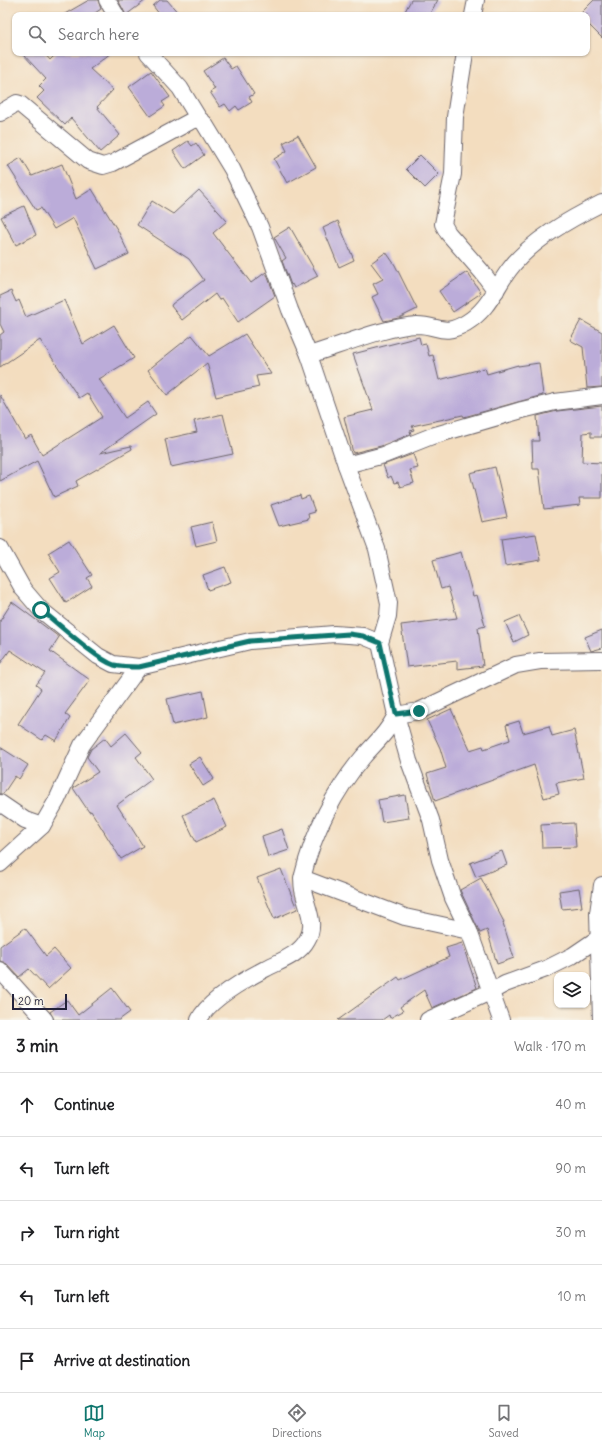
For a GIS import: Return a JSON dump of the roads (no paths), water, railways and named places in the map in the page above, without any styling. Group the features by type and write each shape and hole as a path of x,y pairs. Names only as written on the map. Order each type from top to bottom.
{"street":[{"path":"107,0 114,12"},
{"path":"474,12 476,0"},
{"path":"151,56 180,88 199,119 204,123 232,169 260,227 290,310 309,356 346,465 377,549 388,593 388,616 380,643 396,714 409,761 431,820 440,860 453,898 469,931 501,1020"},
{"path":"464,56 454,116 453,174 443,224 448,233 496,292"},
{"path":"0,113 17,103 20,104 88,161 103,166 113,163 191,121 199,119"},
{"path":"309,356 394,328 418,325 443,331 454,329 479,314 496,292 510,269 538,241 560,226 602,203"},
{"path":"346,465 384,455 432,436 522,410 555,402 602,396"},
{"path":"0,548 23,589 41,610 98,656 113,664 139,667 250,641 349,634 363,636 380,643"},
{"path":"396,714 419,711 516,665 540,661 586,662 602,660"},
{"path":"0,864 42,826 57,800 82,744 139,667"},
{"path":"199,1020 209,1006 242,983 292,955 307,942 312,926 302,878 322,819 348,778 363,757 380,740 396,714"},
{"path":"0,802 25,820 42,826"},
{"path":"302,878 405,916 469,931"},
{"path":"600,1020 600,937 598,913 602,885"},
{"path":"428,1020 505,984 546,969 572,956 600,937"},
{"path":"0,970 45,1020"}]}
